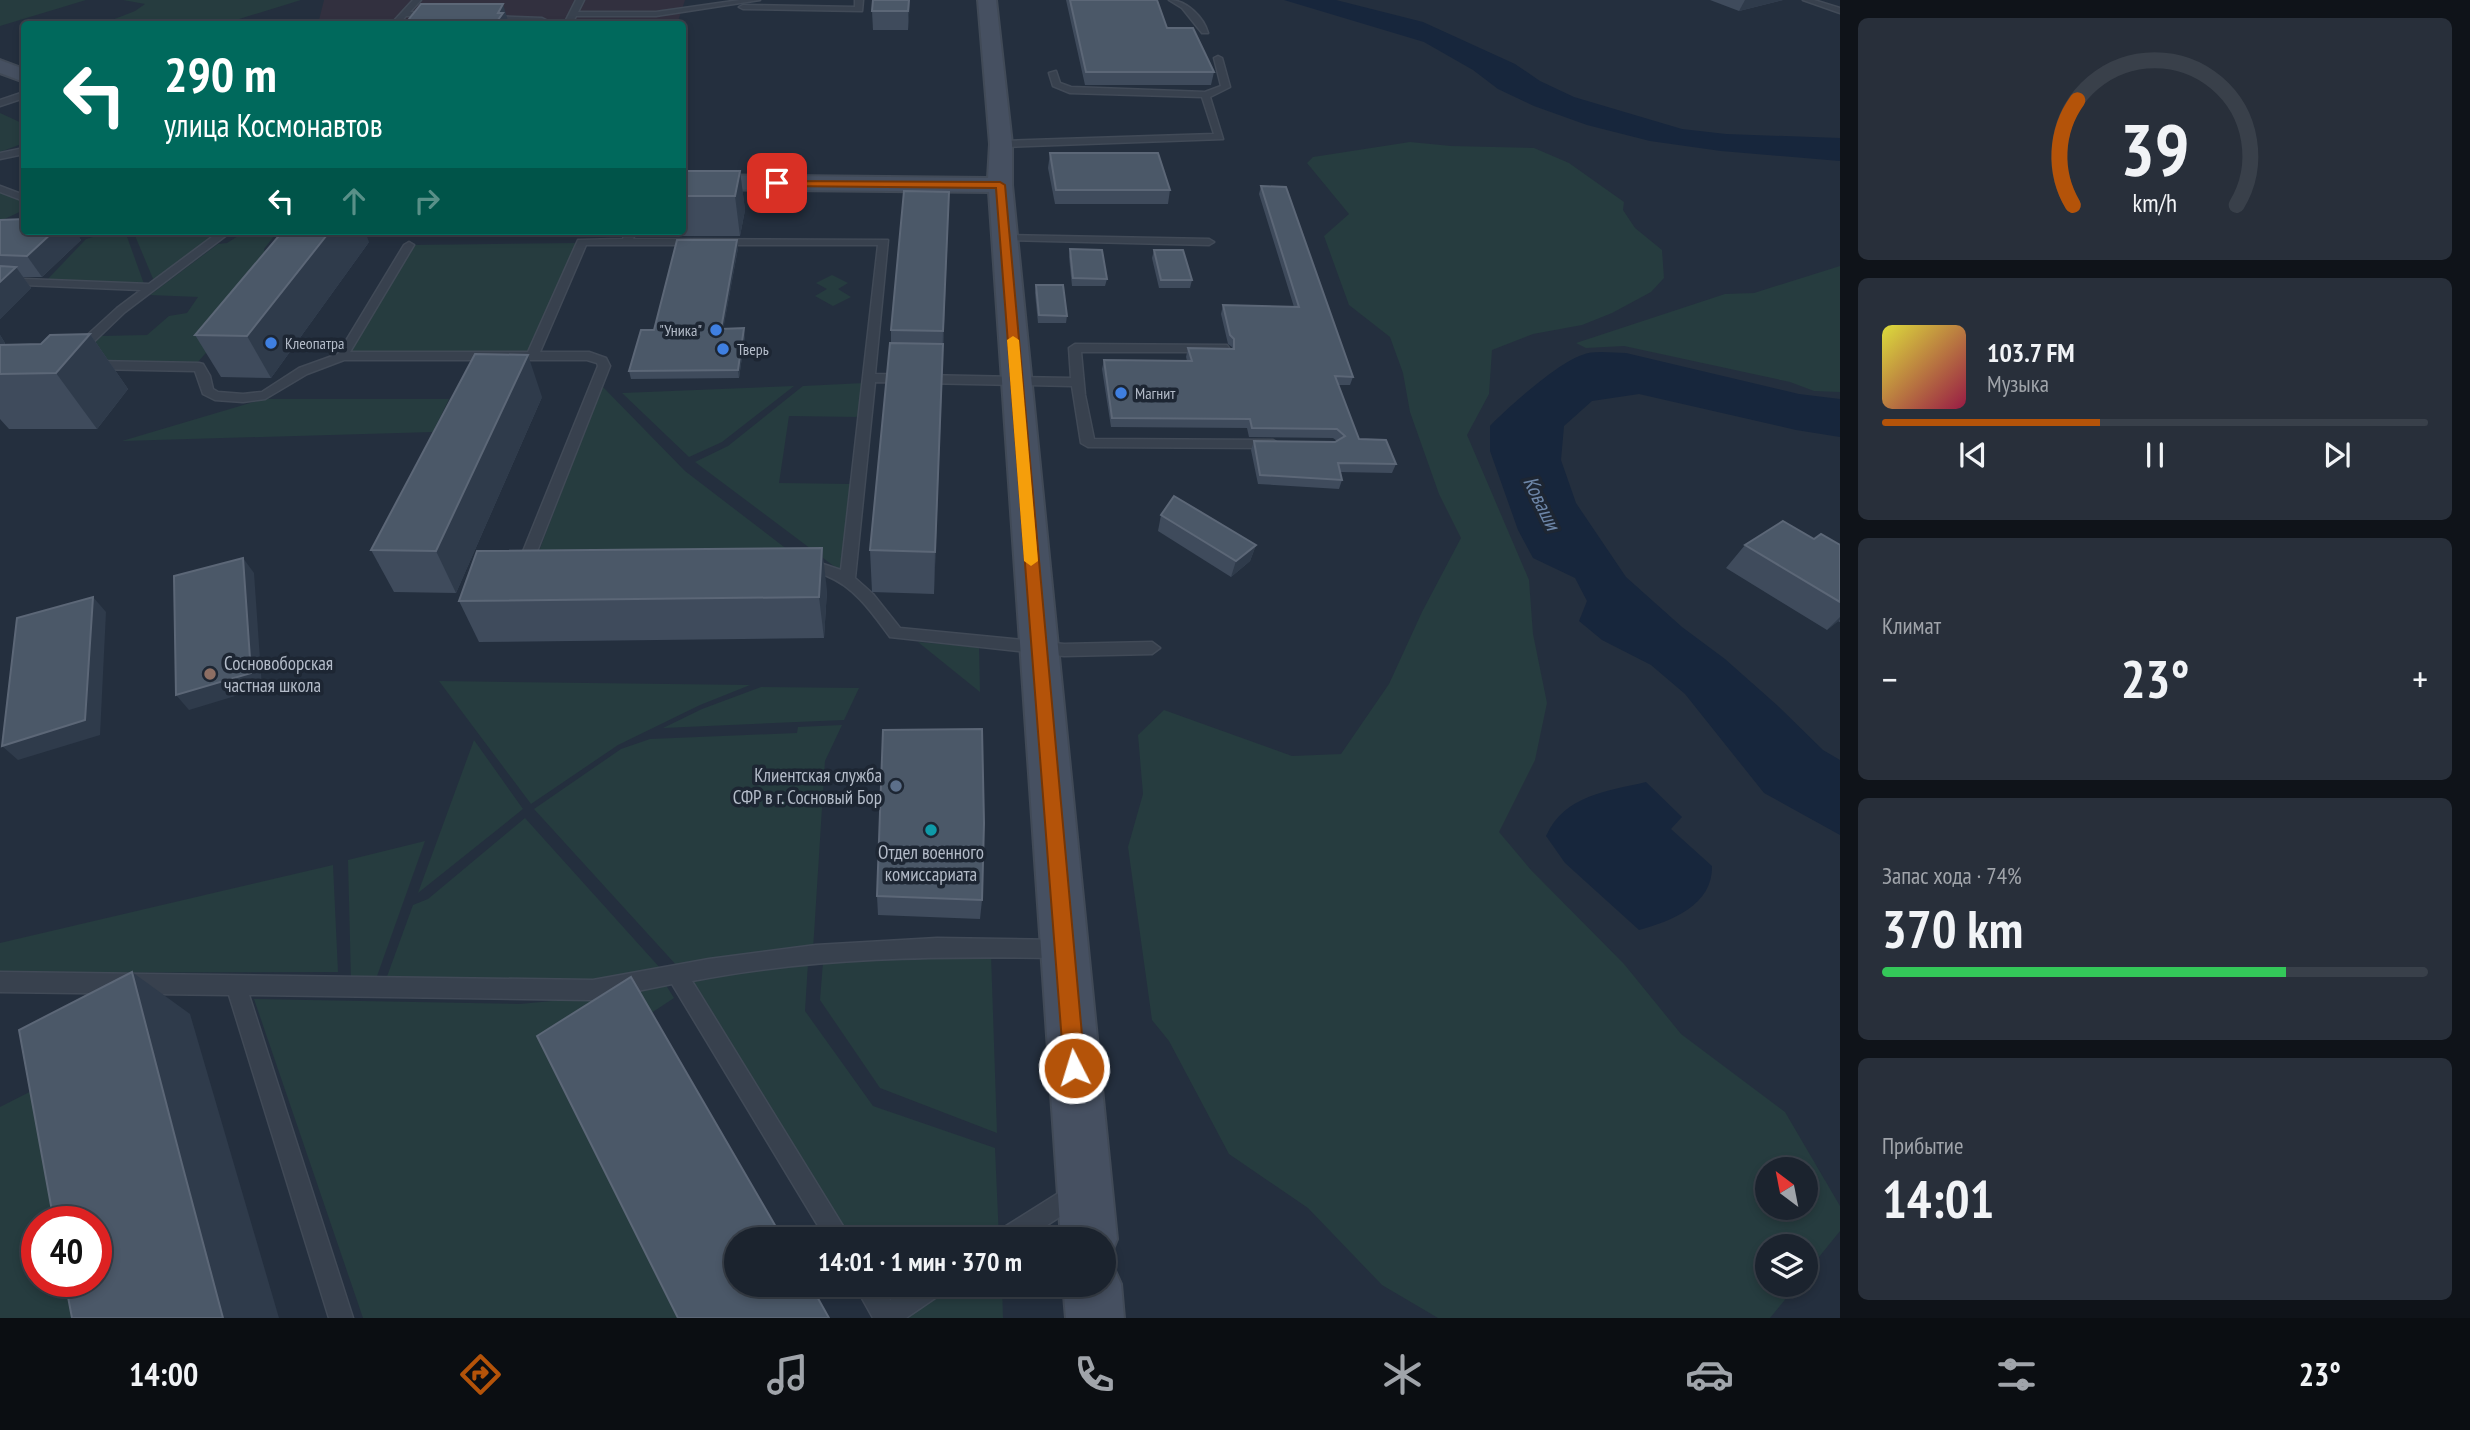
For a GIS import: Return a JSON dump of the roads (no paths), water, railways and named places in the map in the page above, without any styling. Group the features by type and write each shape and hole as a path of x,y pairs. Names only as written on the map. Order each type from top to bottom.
{"street":[{"path":"987,0 1001,144 1000,185 1087,1227"},
{"path":"0,66 21,75"},
{"path":"686,182 1000,185"},
{"path":"1094,1297 1095,1318"}],"lane":[{"path":"398,21 417,0"},
{"path":"570,21 580,0"},
{"path":"573,14 656,14 756,0"},
{"path":"723,5 769,9 859,9 859,0"},
{"path":"1173,0 1185,6 1205,31"},
{"path":"1807,0 1840,11"},
{"path":"404,14 444,14"},
{"path":"473,14 495,20 542,21"},
{"path":"1054,73 1055,84 1070,90 1205,95 1226,87 1218,58"},
{"path":"1001,144 1220,137 1205,95"},
{"path":"0,103 21,96"},
{"path":"0,156 21,152"},
{"path":"0,188 21,197"},
{"path":"222,235 121,310 62,365 199,367 207,391 215,396 243,398 265,395 303,371 342,356 589,356 602,360 604,366 529,554 539,569 552,569"},
{"path":"532,356 582,242 629,237 884,242 847,580"},
{"path":"1005,238 1209,242"},
{"path":"342,356 409,245"},
{"path":"0,281 152,287"},
{"path":"1223,348 1076,348 1078,382 1088,443 1291,444"},
{"path":"870,379 1078,382"},
{"path":"794,567 821,567 847,580 873,601 895,633 1064,650 1152,648"},
{"path":"0,982 593,990 677,974 816,954 937,947 1064,949"},
{"path":"677,974 832,1227"},
{"path":"236,984 341,1318"},
{"path":"1024,1227 1084,1188"},
{"path":"874,1297 886,1317 916,1297"}],"water":[{"path":"1284,0 1336,0 1423,22 1515,64 1540,81 1574,97 1682,129 1726,134 1840,138 1840,161 1721,151 1650,141 1587,125 1534,106 1498,89 1473,70 1424,42"},
{"name":"Коваши","path":"1592,353 1626,353 1799,394 1840,399 1840,437 1796,430 1639,394 1592,401 1564,426 1561,460 1576,503 1626,577 1682,627 1725,659 1823,750 1840,760 1840,835 1764,793 1685,694 1651,665 1602,640 1579,621 1587,601 1575,578 1533,558 1518,530 1490,451 1490,426 1534,386 1572,359"},
{"path":"1646,782 1682,817 1671,829 1712,866 1711,880 1698,901 1677,916 1639,930 1565,863 1546,836 1554,822 1576,803 1602,792"}],"place":[{"name":"\"Уника\"","path":"716,330"},
{"name":"Клеопатра","path":"271,343"},
{"name":"Тверь","path":"723,349"},
{"name":"Магнит","path":"1121,393"},
{"name":"Сосновоборская частная школа","path":"210,674"},
{"name":"Клиентская служба СФР в г. Сосновый Бор","path":"896,786"},
{"name":"Отдел военного комиссариата","path":"931,830"}]}
